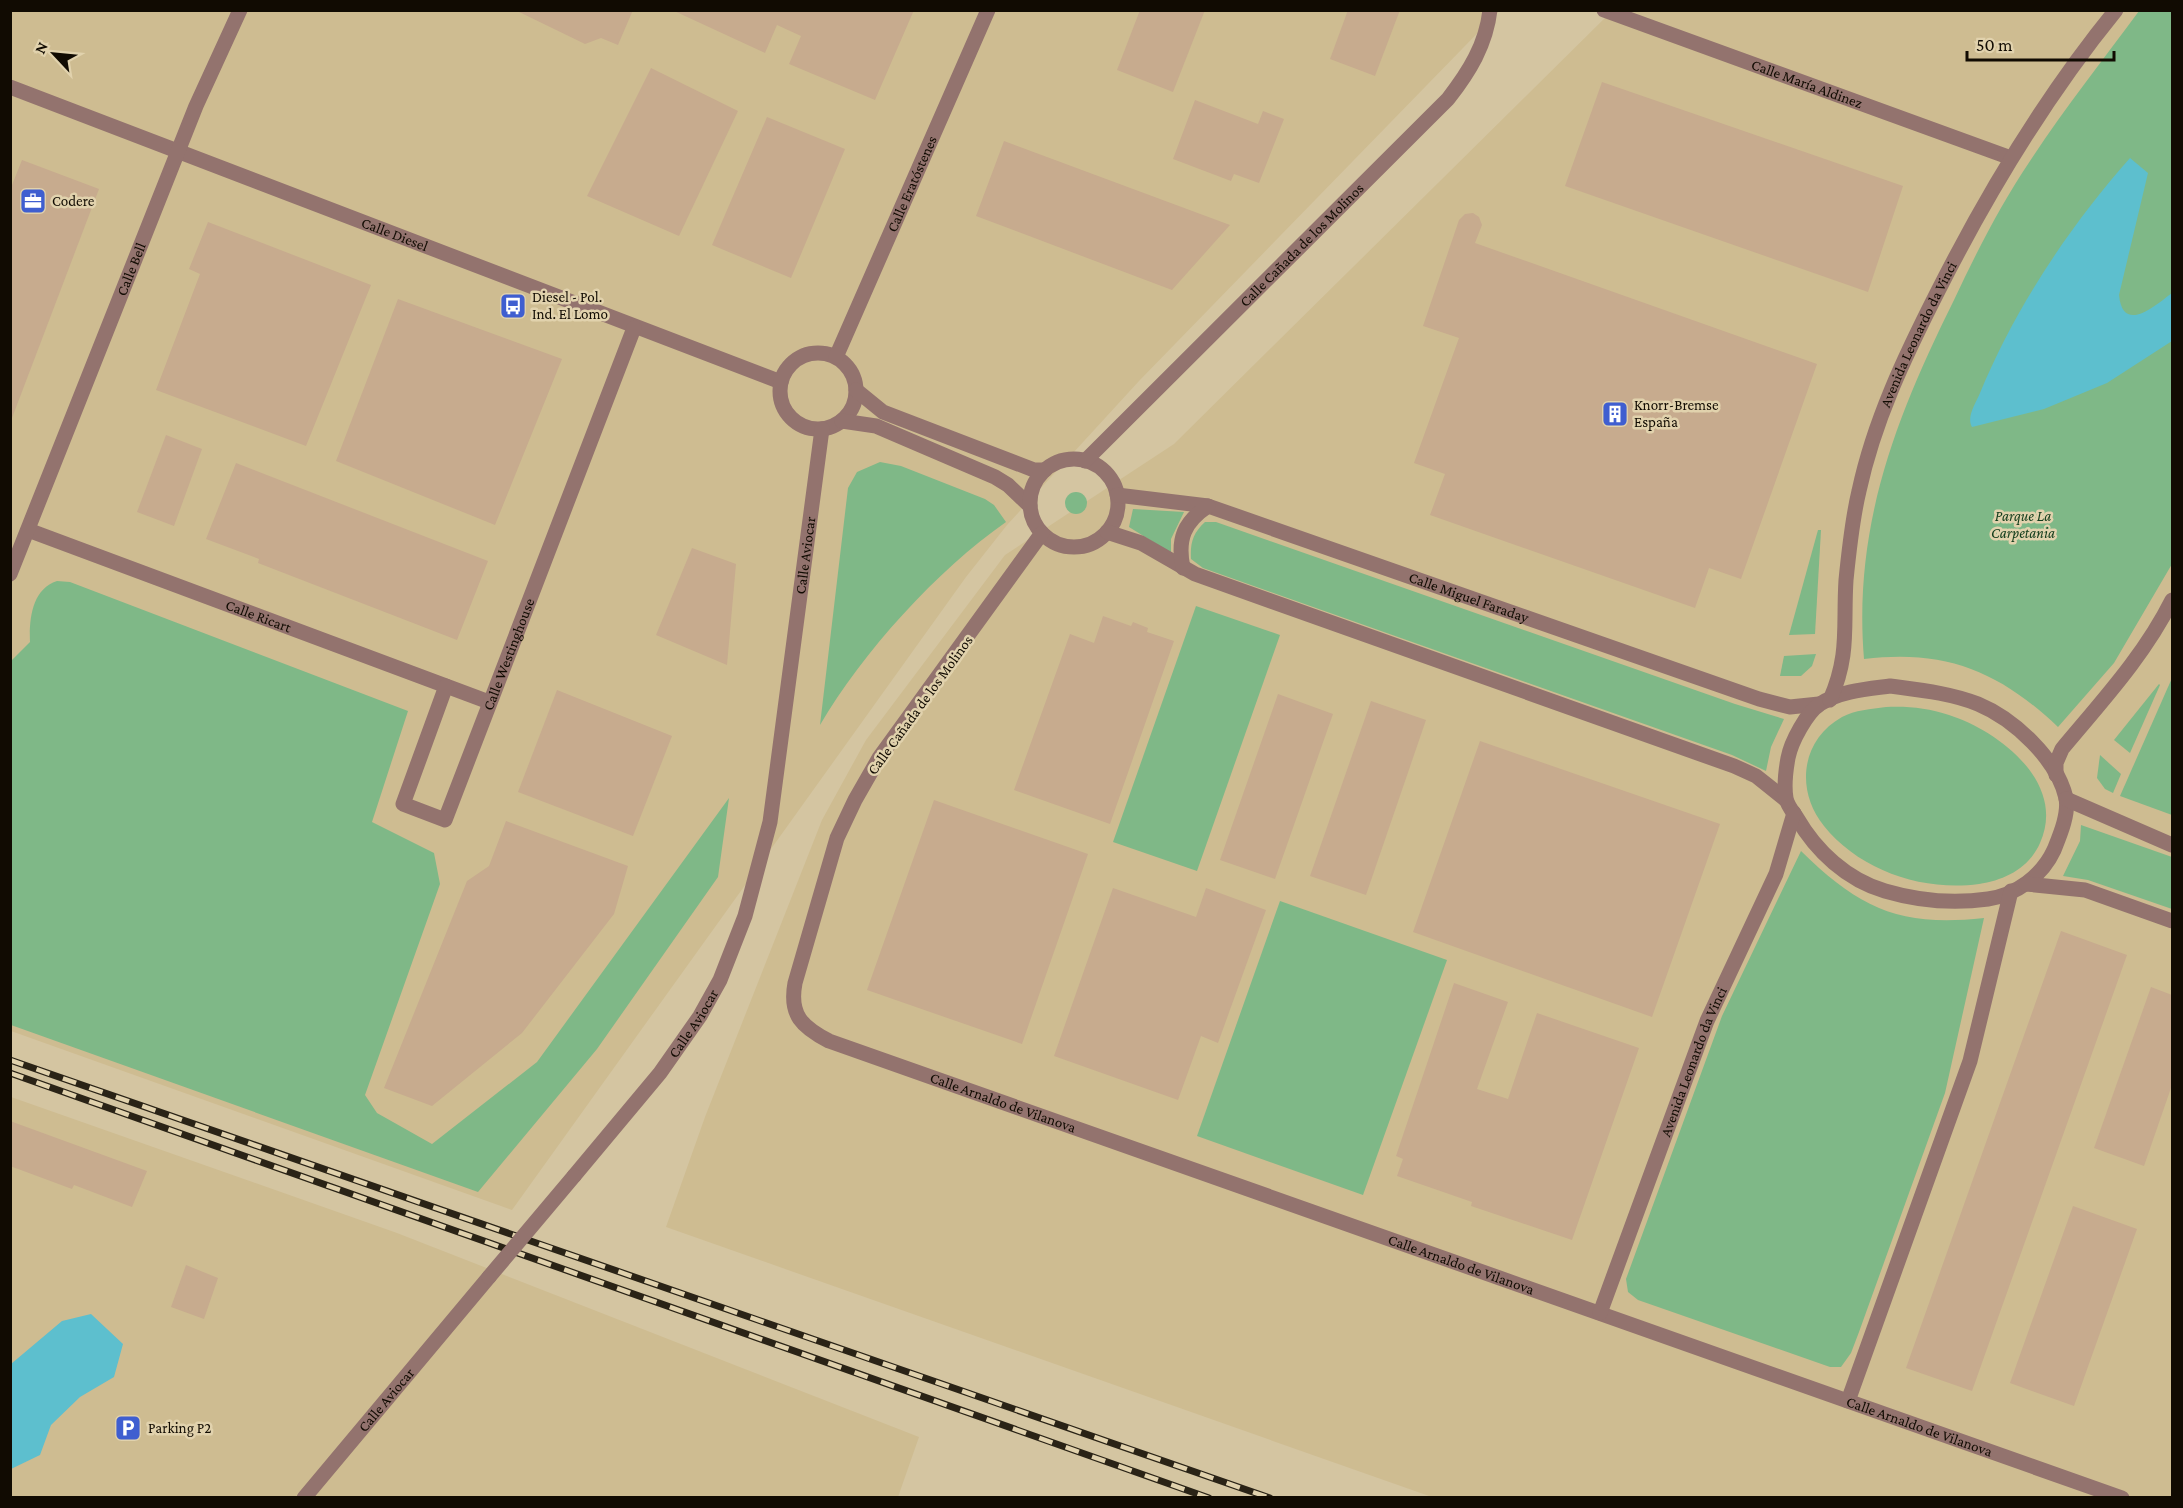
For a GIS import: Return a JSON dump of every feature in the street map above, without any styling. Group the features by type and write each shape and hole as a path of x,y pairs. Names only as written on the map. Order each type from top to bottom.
{"street":[{"name":"Calle Bell","path":"10,574 177,152 240,10"},
{"name":"Calle Eratóstenes","path":"836,357 988,10"},
{"name":"Calle Cañada de los Molinos","path":"1085,460 1448,99 1466,76 1481,48 1488,27 1490,10"},
{"name":"Calle María Aldinez","path":"1604,10 2011,158"},
{"name":"Avenida Leonardo da Vinci","path":"1600,1313 1707,1021 1776,874 1790,806 1790,749 1797,733 1825,702 1844,663 1846,582 1853,521 1871,443 1921,325 2011,158 2083,51 2116,10"},
{"name":"Calle Diesel","path":"10,87 634,328 781,382"},
{"name":"Calle Westinghouse","path":"446,686 403,804 445,820 634,328"},
{"path":"842,421 854,403 856,390 848,368 836,357 816,353 804,355 794,361 781,382 783,406 798,424 822,429 842,421 876,426 995,477 1008,485 1030,506"},
{"path":"856,390 883,412 1034,470 1045,470"},
{"name":"Calle Aviocar","path":"304,1497 660,1073 700,1016 720,980 745,916 770,822 822,429"},
{"path":"1070,459 1085,460 1106,473 1117,495 1117,508 1107,532 1096,541 1074,546 1053,542 1035,524 1030,506 1034,485 1045,470 1056,463 1070,459"},
{"name":"Calle Miguel Faraday","path":"1117,495 1208,506 1759,699 1790,707 1825,702 1856,691 1890,686 1952,695 1980,705 2014,726 2041,753 2056,775 2066,799"},
{"path":"1183,568 1179,551 1181,537 1187,524 1208,506"},
{"name":"Calle Ricart","path":"28,530 489,702"},
{"path":"1107,532 1141,543 1183,568 1734,765 1756,776 1790,806 1806,834 1828,858 1849,874 1883,891 1918,899 1963,903 1999,897 2026,884 2048,863 2062,832 2066,799 2172,846"},
{"name":"Calle Cañada de los Molinos","path":"804,1025 797,1015 792,1000 795,983 837,838 855,800 879,758 1042,533"},
{"path":"2056,775 2056,763 2062,749 2133,666 2158,628 2172,600"},
{"path":"2026,884 2085,890 2172,921"},
{"path":"1848,1401 1970,1061 2012,891"},
{"name":"Calle Arnaldo de Vilanova","path":"804,1025 830,1041 2122,1497"}],"shaded area":[{"path":"11,11 1499,11 1139,381 1007,525 966,577 512,1210 11,1031"},
{"path":"1612,11 2172,11 2172,1497 1432,1497 666,1227 705,1117 822,820 866,740 1005,555 1174,444"},
{"path":"11,1097 397,1233 919,1437 898,1497 11,1498"}],"green space":[{"name":"Parque La Carpetania","path":"2139,11 2172,11 2172,564 2114,663 2058,727 2014,691 1969,668 1945,661 1920,658 1864,659 1862,610 1865,563 1872,518 1897,430 1933,344 1971,264 2019,177"},
{"path":"880,462 901,466 985,499 994,505 1006,522 954,564 903,614 858,669 820,725 848,488 857,472"},
{"path":"1076,492 1084,495 1087,503 1084,511 1076,514 1068,511 1065,503 1068,495"},
{"path":"1133,509 1184,512 1171,539 1171,553 1129,527"},
{"path":"1205,522 1216,522 1735,704 1784,719 1771,747 1766,771 1732,755 1203,568 1191,559 1191,553 1195,534"},
{"path":"1818,530 1821,530 1815,634 1789,635"},
{"path":"57,581 70,582 408,711 372,822 434,853 440,884 365,1095 377,1113 432,1144 537,1062 729,798 718,877 597,1049 478,1192 11,1025 11,661 30,642 30,624 37,598 49,585"},
{"path":"1196,606 1280,635 1197,871 1113,842"},
{"path":"1816,654 1812,666 1801,676 1780,676 1784,656"},
{"path":"2172,678 2172,815 2120,796"},
{"path":"2160,685 2130,753 2114,740"},
{"path":"1886,707 1926,709 1949,715 1988,733 2023,762 2036,780 2044,800 2046,821 2040,843 2023,866 2007,876 1979,884 1958,886 1915,881 1894,875 1855,855 1824,826 1815,812 1806,782 1811,752 1828,727 1842,717 1858,711"},
{"path":"2100,755 2121,774 2113,793 2105,789 2097,778"},
{"path":"2081,825 2172,857 2172,909 2088,880 2063,876 2080,841"},
{"path":"1801,851 1843,887 1883,910 1928,919 1984,918 1945,1093 1859,1332 1851,1353 1841,1367 1830,1367 1638,1300 1628,1292 1626,1279 1722,1016"},
{"path":"1280,901 1447,960 1363,1195 1197,1136"}],"water":[{"path":"2130,158 2148,173 2119,295 2122,307 2127,313 2133,315 2149,309 2172,293 2172,341 2107,383 2044,409 1972,427 1970,419 1974,406 1994,361 2027,299 2065,240 2107,184"},
{"path":"91,1314 123,1344 114,1377 80,1397 51,1425 40,1455 11,1469 11,1364 62,1321"}],"building":[{"path":"515,10 633,10 618,45 601,38 585,44"},
{"path":"672,10 914,10 875,100 789,64 801,36 777,25 765,53"},
{"path":"1140,10 1205,10 1173,92 1117,70"},
{"path":"1348,10 1400,10 1375,76 1330,59"},
{"path":"651,68 738,111 679,236 587,196"},
{"path":"1602,82 1903,186 1868,292 1565,186"},
{"path":"1195,100 1258,124 1263,111 1284,119 1259,183 1234,174 1231,181 1173,159"},
{"path":"767,117 845,149 791,278 712,245"},
{"path":"1004,141 1230,225 1172,290 976,216"},
{"path":"22,160 99,189 12,418 10,190"},
{"name":"Knorr-Bremse España","path":"1473,213 1479,217 1482,225 1475,243 1817,364 1741,579 1709,568 1695,608 1430,515 1445,474 1414,463 1459,338 1423,326 1459,220 1465,214"},
{"path":"208,222 371,285 306,446 156,390 200,274 189,269"},
{"path":"398,299 562,359 495,525 336,461"},
{"path":"166,435 202,449 174,526 137,512"},
{"path":"236,463 488,561 457,640 258,563 259,559 206,539"},
{"path":"692,548 736,564 727,665 656,635"},
{"path":"1103,616 1131,626 1133,622 1148,628 1147,632 1174,641 1110,824 1014,790 1070,634 1094,643"},
{"path":"557,690 672,736 633,836 518,792"},
{"path":"1278,694 1333,714 1275,879 1220,860"},
{"path":"1371,701 1426,720 1366,895 1310,876"},
{"path":"1480,741 1720,824 1652,1017 1413,932"},
{"path":"934,800 1088,854 1022,1044 867,990"},
{"path":"506,821 628,866 614,914 522,1033 432,1106 384,1088 467,881 489,866"},
{"path":"1113,888 1196,917 1206,888 1266,910 1218,1043 1201,1036 1178,1100 1054,1056"},
{"path":"2061,931 2127,955 1972,1391 1906,1368"},
{"path":"1454,983 1508,1002 1477,1089 1508,1099 1537,1013 1639,1048 1572,1240 1471,1206 1472,1202 1397,1176 1403,1159 1396,1156"},
{"path":"2151,987 2172,995 2172,1085 2144,1166 2094,1148"},
{"path":"10,1121 147,1171 132,1207 74,1185 72,1189 10,1166"},
{"path":"2073,1206 2137,1229 2074,1406 2010,1383"},
{"path":"186,1265 218,1278 204,1319 171,1307"}],"railway":[{"path":"10,1060 1270,1498"},
{"path":"10,1073 1209,1498"}],"place":[{"name":"Codere","path":"33,201"},
{"name":"Diesel - Pol. Ind. El Lomo","path":"513,306"},
{"name":"Knorr-Bremse España","path":"1615,414"},
{"name":"Parking P2","path":"128,1428"}]}
